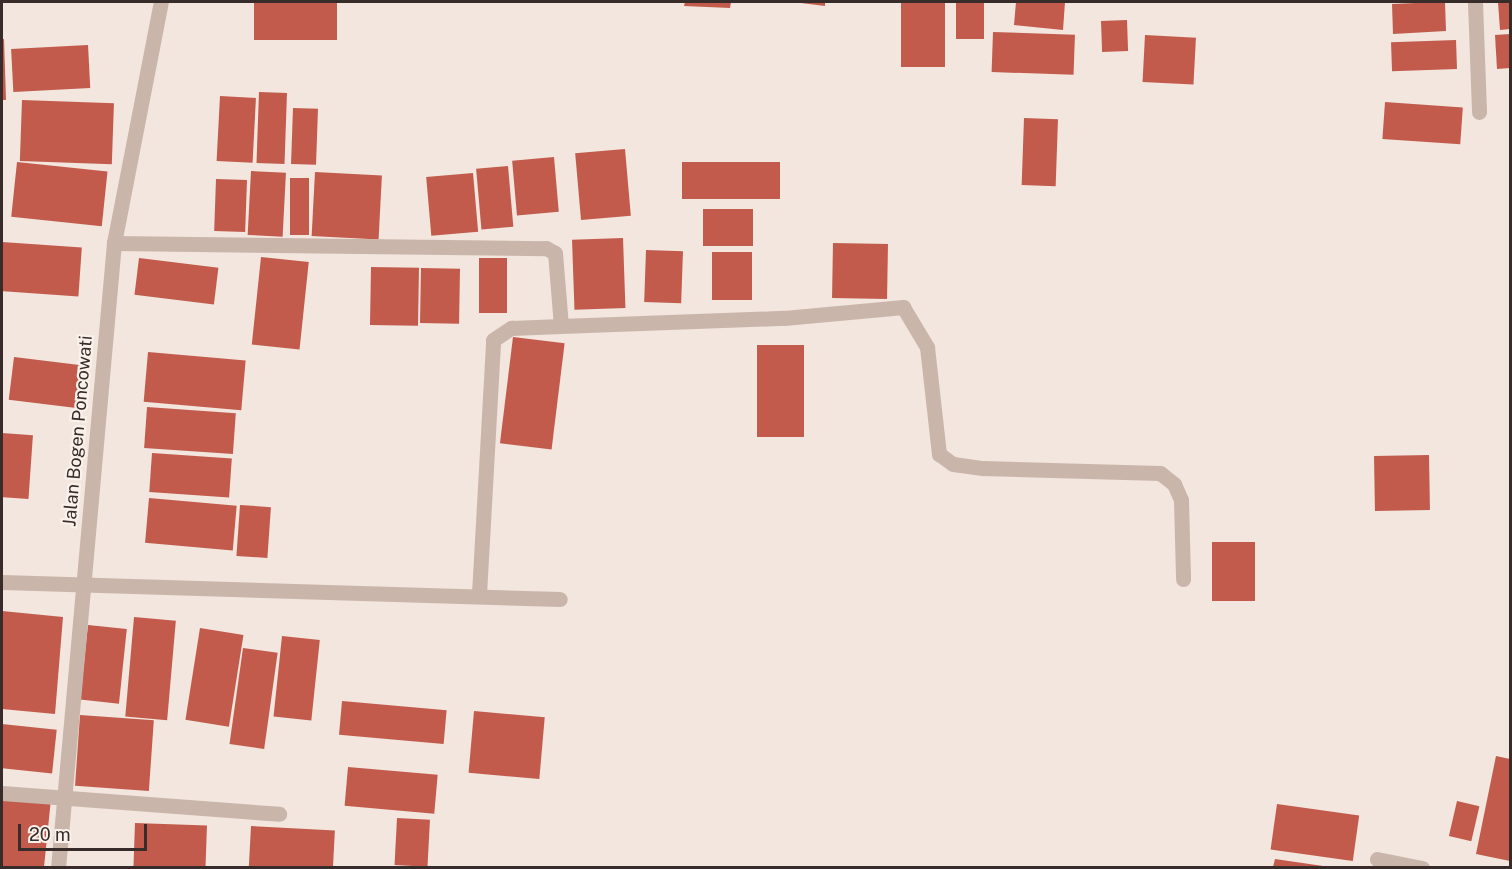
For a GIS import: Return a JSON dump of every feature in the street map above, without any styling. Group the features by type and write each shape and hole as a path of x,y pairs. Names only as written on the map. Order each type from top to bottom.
{"street":[{"name":"Jalan Bogen Poncowati","path":"58,867 62,797 84,586 114,243 161,2"},
{"path":"1475,2 1479,112"},
{"path":"114,243 546,248 555,253 561,326"},
{"path":"479,594 493,340 511,328 784,318 903,307 927,347 939,454 953,464 983,468 1160,472 1174,484 1181,500 1183,579"},
{"path":"2,582 84,586 479,594 560,599"},
{"path":"2,793 279,814"},
{"path":"1377,859 1422,867"}],"building":[{"path":"254,2 337,2 337,40 254,40"},
{"path":"685,2 731,2 730,8 684,6"},
{"path":"793,2 825,2 825,6"},
{"path":"901,2 945,2 945,67 901,67"},
{"path":"956,2 984,2 984,39 956,39"},
{"path":"1016,2 1065,2 1063,30 1014,25"},
{"path":"1445,2 1446,31 1393,34 1392,4"},
{"path":"1498,2 1510,2 1510,29 1500,30"},
{"path":"1127,20 1128,51 1102,52 1101,21"},
{"path":"993,32 1075,35 1074,75 992,72"},
{"path":"1510,34 1510,68 1497,69 1495,35"},
{"path":"1145,35 1196,38 1193,85 1143,82"},
{"path":"2,39 4,39 6,100 2,100"},
{"path":"1456,40 1457,69 1392,71 1391,42"},
{"path":"88,45 90,88 13,92 11,49"},
{"path":"259,92 287,93 285,164 257,163"},
{"path":"220,96 256,98 253,163 217,161"},
{"path":"22,100 114,103 112,164 20,161"},
{"path":"1385,102 1463,107 1460,144 1382,139"},
{"path":"293,108 318,109 316,165 291,164"},
{"path":"1024,118 1058,119 1056,186 1022,185"},
{"path":"625,149 631,216 581,220 575,153"},
{"path":"554,157 559,212 517,215 512,161"},
{"path":"17,162 108,172 102,226 11,217"},
{"path":"682,162 780,162 780,199 682,199"},
{"path":"508,166 513,227 481,230 476,169"},
{"path":"251,171 286,173 283,237 248,235"},
{"path":"315,172 382,176 379,239 312,236"},
{"path":"473,173 478,232 431,236 426,177"},
{"path":"290,178 309,178 309,235 290,235"},
{"path":"216,179 247,180 245,232 214,231"},
{"path":"703,209 753,209 753,246 703,246"},
{"path":"623,238 625,308 574,310 572,240"},
{"path":"2,242 82,248 78,296 2,291"},
{"path":"833,243 888,244 887,299 832,298"},
{"path":"646,250 683,251 681,303 644,302"},
{"path":"712,252 752,252 752,300 712,300"},
{"path":"261,257 309,262 300,350 252,345"},
{"path":"139,258 218,268 214,304 134,295"},
{"path":"479,258 507,258 507,313 479,313"},
{"path":"371,267 419,268 418,326 370,325"},
{"path":"421,268 460,269 459,324 420,323"},
{"path":"513,337 565,343 552,450 500,443"},
{"path":"757,345 804,345 804,437 757,437"},
{"path":"148,352 246,361 241,410 144,402"},
{"path":"14,357 81,365 76,408 9,400"},
{"path":"147,407 236,413 233,454 144,448"},
{"path":"2,433 33,435 28,499 2,497"},
{"path":"152,453 232,459 229,497 149,492"},
{"path":"1429,455 1430,510 1375,511 1374,456"},
{"path":"149,498 237,506 233,550 145,543"},
{"path":"240,505 271,507 267,558 236,556"},
{"path":"1212,542 1255,542 1255,601 1212,601"},
{"path":"2,611 63,617 55,714 2,709"},
{"path":"134,617 176,621 167,720 125,717"},
{"path":"88,625 127,629 119,704 80,700"},
{"path":"200,628 243,635 229,727 185,720"},
{"path":"282,636 320,640 311,721 274,717"},
{"path":"243,648 278,653 264,749 230,744"},
{"path":"342,701 447,710 444,744 339,735"},
{"path":"474,711 545,717 539,779 469,773"},
{"path":"80,715 154,720 149,791 75,786"},
{"path":"2,724 57,730 52,774 2,768"},
{"path":"1496,756 1510,759 1510,861 1476,854"},
{"path":"348,767 438,775 434,814 345,806"},
{"path":"2,797 51,799 44,867 2,867"},
{"path":"1457,801 1479,806 1471,841 1449,836"},
{"path":"1277,804 1359,816 1353,861 1271,850"},
{"path":"397,818 430,820 427,867 395,865"},
{"path":"135,823 207,826 205,868 133,867"},
{"path":"251,826 335,830 333,868 249,867"},
{"path":"1275,859 1323,866 1323,867 1273,867"}]}
